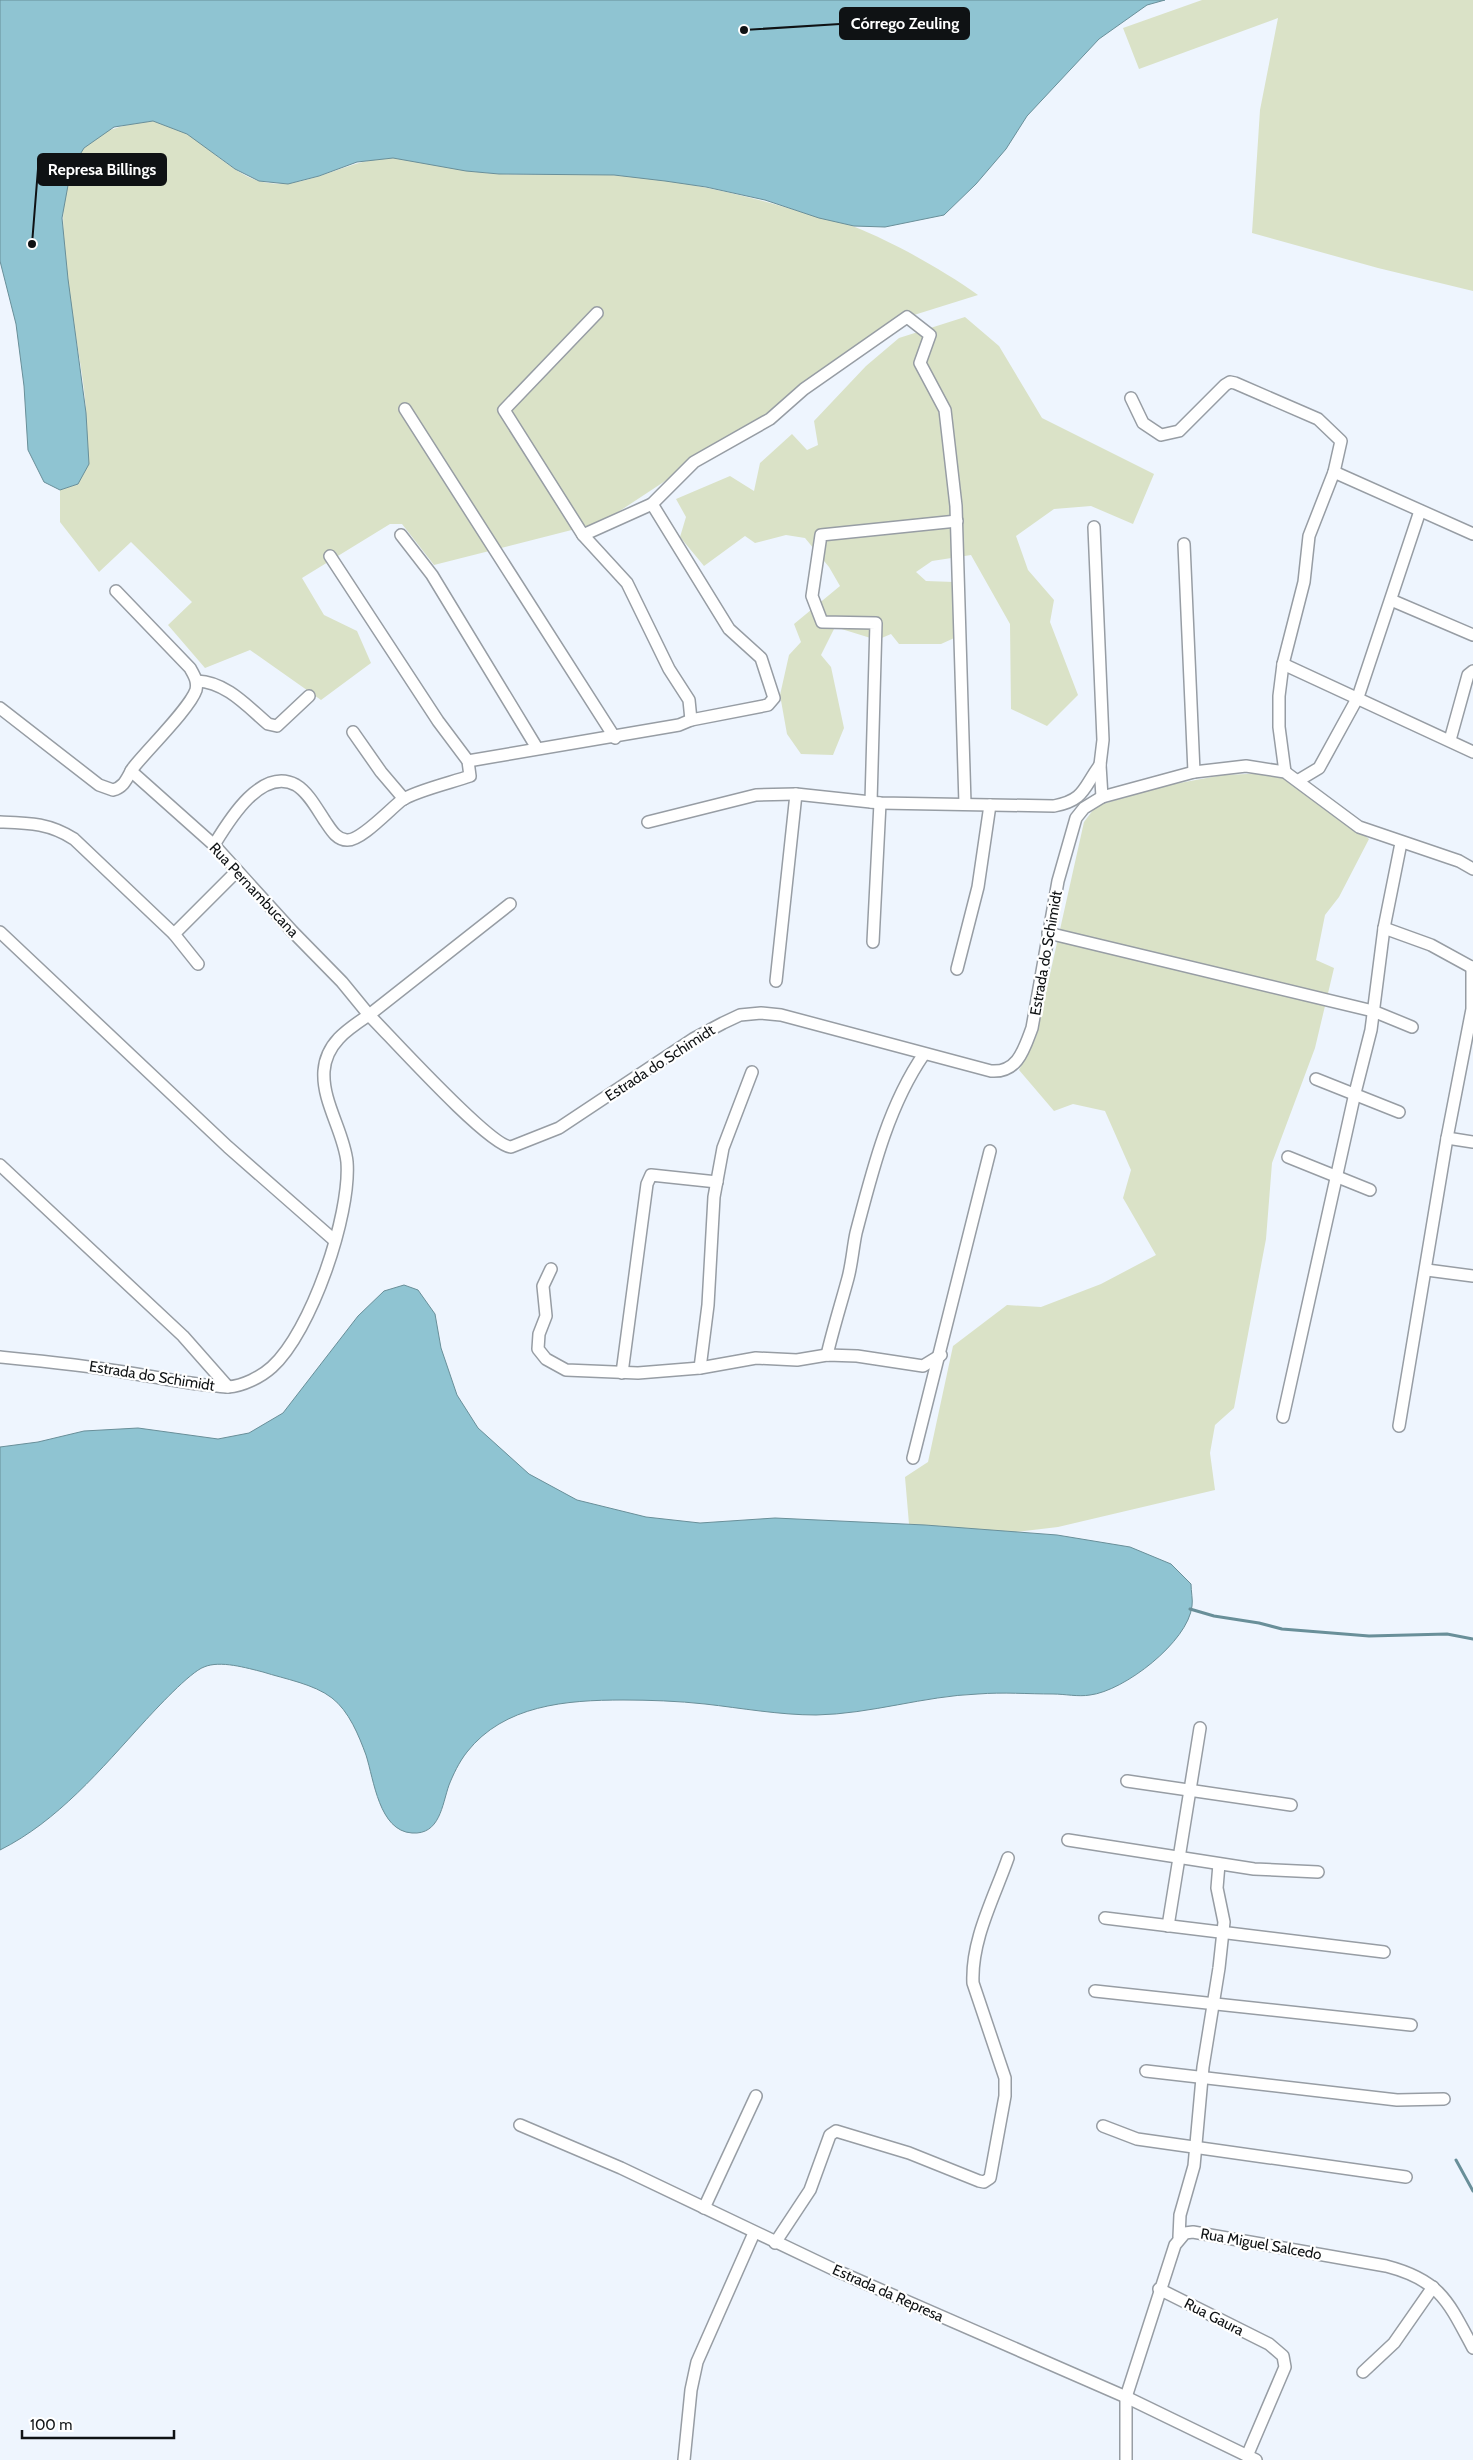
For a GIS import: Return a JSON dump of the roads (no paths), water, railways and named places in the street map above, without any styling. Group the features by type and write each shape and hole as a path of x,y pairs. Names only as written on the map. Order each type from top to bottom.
{"street":[{"path":"597,313 504,410 583,535 627,583 669,669 689,700 691,720"},
{"path":"583,535 652,504 694,462 770,419 804,389 907,317 930,335 920,363 945,410 957,521 965,804"},
{"path":"1131,398 1143,423 1161,435 1179,431 1225,385 1230,382 1235,383 1318,419 1341,441 1334,472 1309,536 1304,582 1283,664 1279,696 1279,727 1285,772"},
{"path":"405,409 616,738"},
{"path":"1334,472 1473,534"},
{"path":"468,761 537,748 616,738 679,725 691,720 768,705 774,698 761,658 730,629 652,504"},
{"path":"1299,780 1319,768 1358,697 1420,512"},
{"path":"873,942 876,803 876,623 822,622 812,596 821,535 957,521"},
{"path":"1094,527 1103,740 1100,765 1102,797"},
{"path":"400,535 432,574 537,748"},
{"path":"1184,544 1194,772"},
{"path":"214,845 239,807 267,785 286,782 297,786 313,803 332,832 339,838 347,841 358,836 404,799 470,776 468,761 438,721 330,556"},
{"path":"0,708 99,786 114,790 119,788 177,717 196,690 197,682 190,668 116,590"},
{"path":"1392,600 1473,635"},
{"path":"1283,664 1358,697 1473,752"},
{"path":"1450,740 1468,675 1473,670"},
{"path":"197,682 210,682 222,687 268,724 277,726 309,696"},
{"path":"352,732 381,772 404,799"},
{"path":"648,822 756,795 796,794 876,803 1054,806 1071,802 1081,795 1100,765"},
{"name":"Estrada do Schimidt","path":"0,1357 86,1365 228,1387 247,1382 272,1368 286,1352 320,1290 345,1198 347,1162 343,1140 326,1087 324,1072 328,1053 337,1039 370,1016 433,1084 497,1143 511,1148 559,1128 693,1039 740,1015 761,1013 781,1015 992,1071 1001,1072 1012,1067 1021,1054 1032,1028 1058,881 1076,818 1084,808 1102,797 1194,772 1246,766 1285,772 1299,780 1334,810 1359,827 1458,861 1473,869"},
{"name":"Rua Pernambucana","path":"131,771 214,845 342,982 370,1016"},
{"path":"776,981 796,794"},
{"path":"957,969 978,887 990,805"},
{"path":"0,822 36,824 58,829 74,839 174,934 198,964"},
{"path":"1283,1417 1355,1093 1371,1030 1384,928 1401,843"},
{"path":"174,934 237,871"},
{"path":"370,1016 510,904"},
{"path":"1384,928 1431,945 1473,967 1472,1013 1447,1138 1427,1270 1399,1426"},
{"path":"0,932 228,1148 334,1240"},
{"path":"1048,933 1373,1011 1412,1028"},
{"path":"827,1356 834,1319 848,1277 856,1234 883,1138 914,1068 924,1054"},
{"path":"700,1368 717,1182 722,1148 752,1072"},
{"path":"1316,1080 1355,1093 1399,1112"},
{"path":"1447,1138 1473,1142"},
{"path":"913,1458 990,1151"},
{"path":"1288,1158 1370,1190"},
{"path":"0,1165 183,1336 228,1387"},
{"path":"622,1373 647,1184 651,1175 717,1182"},
{"path":"551,1270 542,1286 546,1316 539,1334 538,1349 546,1360 566,1370 622,1373 700,1368 756,1358 797,1360 827,1356 857,1356 923,1366 940,1355"},
{"path":"1427,1270 1473,1276"},
{"path":"1168,1926 1200,1728"},
{"path":"1127,1781 1291,1805"},
{"path":"1068,1840 1254,1869 1318,1872"},
{"path":"775,2242 810,2190 830,2135 836,2131 909,2153 979,2182 984,2182 990,2178 1003,2105 1005,2078 973,1983 972,1970 976,1946 1008,1858"},
{"path":"1179,2237 1180,2215 1194,2166 1202,2077 1223,1932 1224,1922 1217,1888 1219,1864"},
{"path":"1105,1918 1384,1952"},
{"path":"1095,1991 1411,2025"},
{"path":"1146,2070 1397,2100 1444,2099"},
{"path":"704,2208 756,2096"},
{"name":"Estrada da Represa","path":"520,2125 578,2149 754,2233 1126,2397 1251,2458"},
{"path":"1103,2126 1137,2139 1406,2177"},
{"name":"Rua Miguel Salcedo","path":"1126,2460 1126,2397 1159,2289 1179,2237 1185,2233 1193,2232 1386,2266 1407,2272 1433,2287 1454,2313 1473,2348"},
{"path":"684,2460 691,2390 697,2362 754,2233"},
{"path":"1363,2372 1394,2343 1433,2287"},
{"name":"Rua Gaura","path":"1159,2289 1269,2344 1284,2356 1285,2368 1251,2458"}],"water":[{"path":"0,0 1165,0 1147,5 1099,39 1027,116 1006,149 976,184 944,215 885,227 854,226 819,218 765,200 706,187 665,181 614,175 499,174 466,171 393,158 357,162 319,176 288,184 259,181 235,169 187,134 153,121 114,127 84,148 71,169 62,218 86,413 89,464 78,484 60,490 44,482 28,450 24,386 16,324 0,261"},
{"path":"404,1285 418,1290 435,1314 441,1348 457,1395 478,1428 529,1474 577,1500 646,1517 700,1523 775,1518 925,1525 1057,1535 1130,1547 1171,1564 1191,1584 1192,1606 1188,1620 1179,1635 1167,1649 1136,1675 1104,1692 1090,1695 987,1693 958,1695 857,1712 816,1715 774,1713 674,1701 643,1700 601,1700 538,1708 499,1724 482,1736 467,1752 454,1773 442,1810 434,1824 429,1829 412,1833 401,1830 385,1814 375,1790 366,1755 357,1732 344,1710 332,1698 308,1685 263,1672 233,1665 210,1665 198,1670 173,1692 95,1776 60,1809 21,1838 0,1850 0,1447 38,1442 84,1431 138,1428 218,1439 249,1433 283,1413 358,1316 384,1291"}],"waterway":[{"path":"1190,1609 1214,1616 1259,1623 1282,1629 1369,1636 1447,1634 1473,1639"},
{"path":"1456,2160 1473,2191"}],"place":[{"name":"Córrego Zeuling","path":"744,30"},
{"name":"Represa Billings","path":"32,244"}]}
